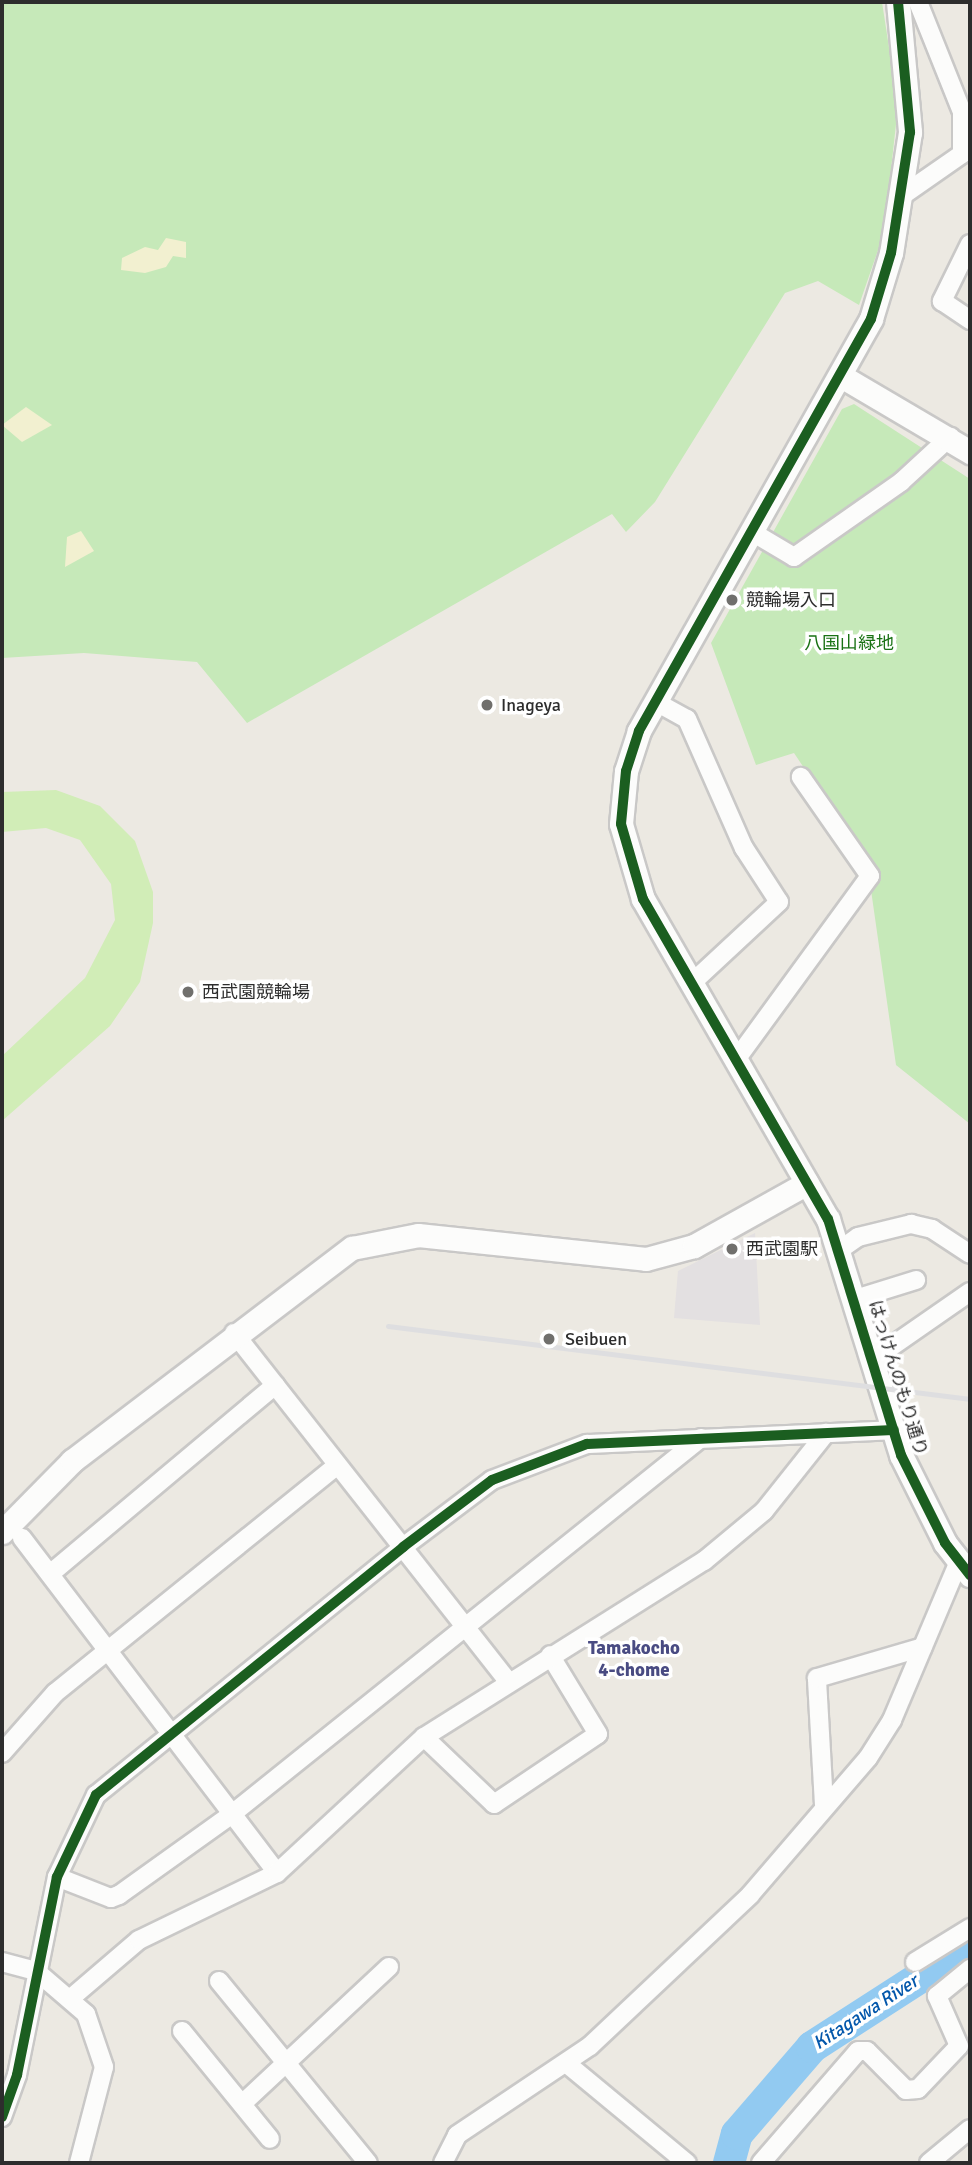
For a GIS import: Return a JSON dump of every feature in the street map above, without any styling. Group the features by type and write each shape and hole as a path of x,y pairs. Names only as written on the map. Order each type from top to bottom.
{"street":[{"name":"はっけんのもり通り","path":"898,2 909,79 903,195 871,319 656,702 626,771 622,838 637,887 738,1057 841,1249 894,1430 964,1570"},
{"path":"903,195 962,154 962,112 918,2"},
{"path":"970,244 942,301 970,320"},
{"path":"841,376 950,436 970,452"},
{"path":"752,531 794,557 901,482 950,436"},
{"path":"656,702 687,719 744,848 779,902 693,982"},
{"path":"738,1057 870,876 801,777"},
{"path":"277,1873 50,1574 12,1535 72,1461 331,1259 369,1241 418,1235 646,1259 694,1246 807,1183"},
{"path":"841,1249 858,1237 911,1224 932,1229 970,1254"},
{"path":"855,1299 916,1280"},
{"path":"872,1360 970,1292"},
{"path":"234,1333 508,1681"},
{"path":"50,1574 275,1385"},
{"path":"2,2117 18,2075 36,1971 57,1877 96,1795 169,1731 403,1547 492,1480 537,1459 587,1444 894,1430"},
{"path":"71,1998 139,1940 277,1873 424,1737 725,1545 790,1483 826,1433"},
{"path":"57,1877 110,1898 119,1895 232,1814 701,1438"},
{"path":"2,1754 27,1720 107,1649 338,1465"},
{"path":"443,2163 457,2135 566,2063 750,1895 883,1736 923,1647 964,1570"},
{"path":"824,1805 817,1678 923,1647"},
{"path":"424,1737 494,1804 598,1734 550,1655"},
{"path":"915,1962 970,1928"},
{"path":"2,1962 36,1971 71,1998 86,2014 104,2067 79,2163"},
{"path":"242,2104 389,1967"},
{"path":"761,2163 858,2051 867,2051 906,2090 918,2089 960,2046 937,1996 970,1969"},
{"path":"219,1981 282,2066 368,2163"},
{"path":"182,2031 270,2139"},
{"path":"566,2063 687,2163"},
{"path":"929,2163 970,2129"}],"shaded area":[{"path":"755,1233 760,1325 674,1318 678,1271"}],"green space":[{"path":"2,2 882,2 898,106 884,233 859,305 818,281 785,293 655,502 626,532 612,514 247,723 197,662 84,653 2,658"},
{"name":"八国山緑地","path":"854,404 970,479 970,1124 896,1065 867,862 794,753 756,765 711,643 842,409"},
{"path":"56,790 100,806 135,841 153,892 153,923 140,982 110,1026 2,1121 2,1056 85,978 115,920 111,884 80,840 46,828 2,832 2,792"}],"sand":[{"path":"166,238 186,242 186,258 173,256 166,267 145,273 121,270 122,258 145,247 158,250"},
{"path":"26,407 52,425 22,442 2,425"},
{"path":"81,531 94,551 65,567 67,537"}],"waterway":[{"name":"Kitagawa River","path":"729,2163 737,2134 812,2047 970,1945"}],"railway":[{"path":"388,1326 970,1399"}],"cycle path":[{"path":"898,2 910,132 891,253 871,319 639,731 626,771 621,824 643,899 828,1219 901,1455 945,1543 970,1575"},
{"path":"2,2117 17,2075 57,1877 96,1795 403,1547 492,1480 587,1444 894,1430"}],"place":[{"name":"競輪場入口","path":"732,600"},
{"name":"Inageya","path":"487,705"},
{"name":"西武園競輪場","path":"188,992"},
{"name":"西武園駅","path":"732,1249"},
{"name":"Seibuen","path":"549,1339"}],"district":[{"name":"Tamakocho 4-chome","path":"634,1660"}]}
